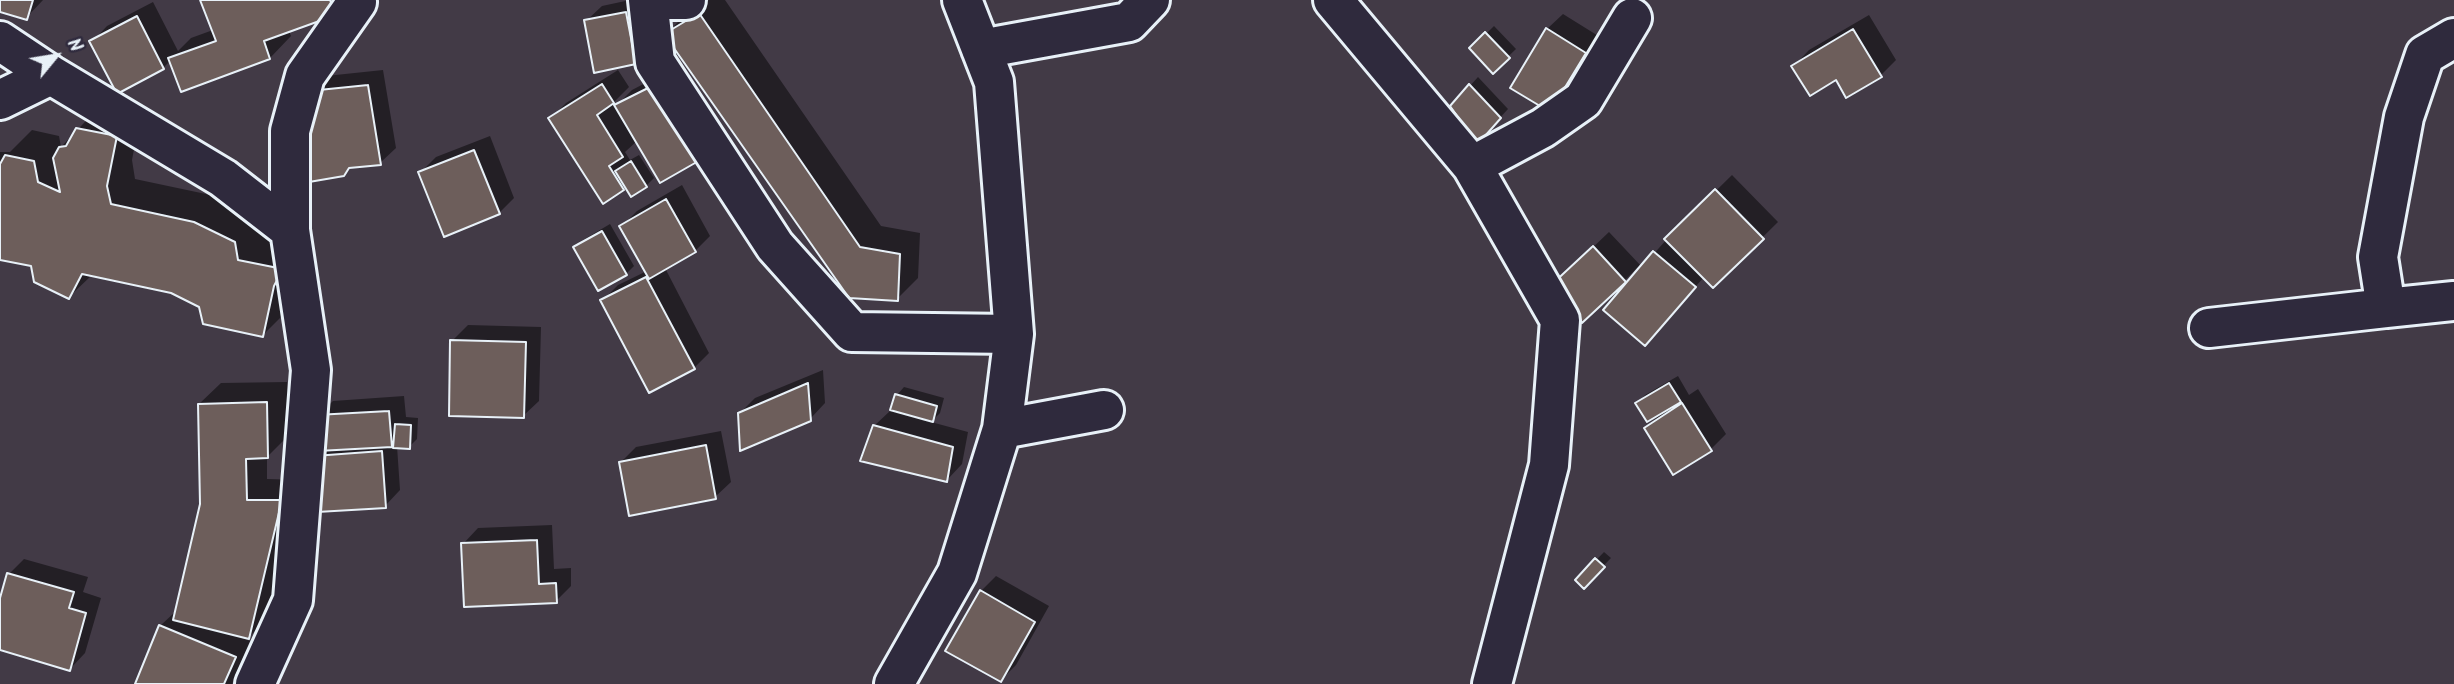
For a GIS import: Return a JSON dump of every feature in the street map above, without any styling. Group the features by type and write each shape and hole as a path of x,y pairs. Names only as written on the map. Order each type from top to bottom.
{"street":[{"path":"648,0 655,62 775,246 852,332 1014,334"},
{"path":"658,0 686,0"},
{"path":"894,684 957,573 1002,429 1014,334 993,82 962,0"},
{"path":"981,48 1129,22 1150,0"},
{"path":"1333,0 1472,166 1560,320 1549,465 1492,684"},
{"path":"255,684 293,600 311,370 290,230 290,131 305,76 359,1"},
{"path":"1472,166 1543,128 1583,100 1632,18"},
{"path":"2386,308 2378,257 2404,117 2425,55 2454,38"},
{"path":"0,41 51,75 223,178 290,230"},
{"path":"0,100 51,75"},
{"path":"2208,328 2454,301"},
{"path":"1002,429 1104,410"}],"building":[{"path":"0,0 33,0 27,20 0,12"},
{"path":"200,0 330,0 336,15 264,41 270,59 181,92 168,58 216,41"},
{"path":"626,12 636,64 594,73 584,20"},
{"path":"699,13 860,247 900,254 898,301 849,298 664,34"},
{"path":"137,16 164,69 117,94 89,41"},
{"path":"1546,28 1586,53 1550,112 1510,88"},
{"path":"1853,29 1882,77 1846,98 1836,80 1810,96 1791,66"},
{"path":"1485,32 1510,58 1493,74 1469,48"},
{"path":"660,82 709,155 660,183 614,105"},
{"path":"602,84 614,103 597,115 623,157 609,166 624,190 603,204 548,118"},
{"path":"1469,84 1501,118 1477,145 1450,106"},
{"path":"368,85 381,165 349,168 344,176 309,182 309,91"},
{"path":"76,128 117,136 107,186 111,204 194,222 235,242 238,260 283,269 274,286 263,337 203,324 199,307 171,293 82,274 69,299 34,282 31,266 0,260 0,164 5,155 34,161 38,182 60,192 53,158 59,147 66,146"},
{"path":"474,150 500,214 444,237 418,172"},
{"path":"631,161 647,187 631,197 615,171"},
{"path":"1715,189 1764,239 1713,288 1664,239"},
{"path":"666,199 696,252 649,279 619,226"},
{"path":"602,231 627,275 598,291 573,247"},
{"path":"1593,246 1626,282 1582,323 1549,287"},
{"path":"1653,251 1696,287 1645,346 1603,310"},
{"path":"646,277 695,369 649,393 600,300"},
{"path":"450,340 526,342 524,418 449,416"},
{"path":"808,383 811,421 740,451 738,413"},
{"path":"1669,383 1681,402 1647,422 1635,403"},
{"path":"895,394 937,406 933,422 890,410"},
{"path":"267,402 268,458 246,459 247,500 282,500 249,639 173,620 200,504 198,404"},
{"path":"1682,403 1712,451 1673,475 1644,428"},
{"path":"389,411 392,447 318,451 316,415"},
{"path":"395,424 411,425 410,449 393,448"},
{"path":"873,425 953,447 947,482 860,461"},
{"path":"706,445 716,499 629,516 619,462"},
{"path":"382,451 386,508 317,512 314,456"},
{"path":"537,540 539,584 556,583 557,603 464,607 461,543"},
{"path":"1595,558 1605,567 1584,589 1575,580"},
{"path":"7,573 74,592 69,608 86,613 70,671 0,650 0,598"},
{"path":"980,590 1035,622 1001,682 945,651"},
{"path":"159,625 236,657 224,684 135,684"}]}
